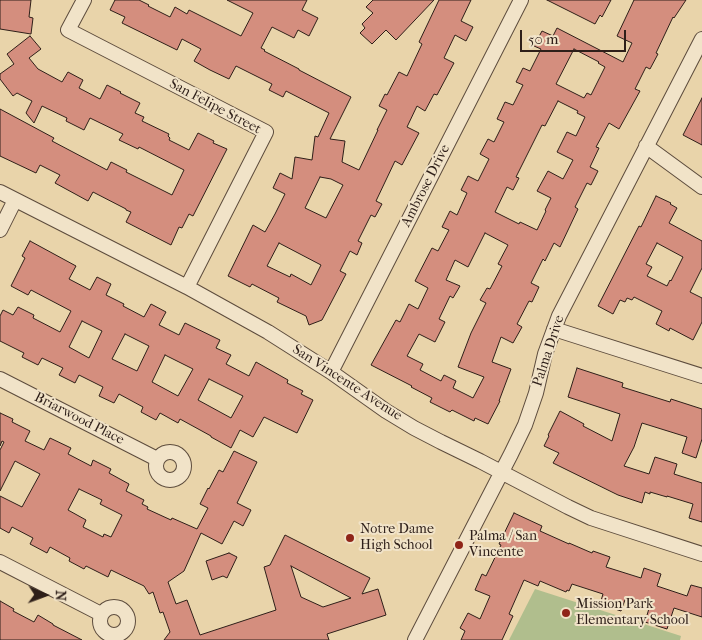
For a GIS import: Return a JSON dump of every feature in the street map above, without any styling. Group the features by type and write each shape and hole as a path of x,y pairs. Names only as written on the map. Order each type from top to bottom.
{"street":[{"name":"San Felipe Street","path":"84,0 68,30 266,132 187,287"},
{"name":"Ambrose Drive","path":"331,372 521,0"},
{"name":"Palma Drive","path":"415,640 525,425 545,354 559,316 702,39"},
{"path":"646,146 702,187"},
{"name":"San Vincente Avenue","path":"0,192 187,287 268,332 414,428 591,518 702,554"},
{"path":"0,230 15,200"},
{"path":"554,328 702,376"},
{"name":"Briarwood Place","path":"0,379 157,459"},
{"path":"0,562 101,614"}],"green space":[{"name":"Mission Park Elementary School","path":"535,589 681,636 680,640 509,640"}],"building":[{"path":"0,0 31,0 29,17 33,18 31,34 0,29"},
{"path":"115,0 139,0 170,17 175,7 187,14 189,10 241,36 253,13 227,0 307,0 302,10 318,18 309,36 298,30 294,38 272,27 261,48 351,97 330,139 345,141 342,162 359,170 387,110 379,106 399,72 407,76 422,44 419,42 439,0 471,0 461,21 473,27 466,41 455,35 444,58 454,63 437,95 434,94 425,111 417,106 407,127 419,133 402,165 395,161 376,201 382,204 375,217 371,215 358,241 362,243 357,255 350,251 340,271 346,274 322,320 309,325 306,316 277,302 279,298 252,284 250,287 228,276 253,225 265,232 275,214 285,194 273,188 280,173 292,179 295,157 312,160 315,136 318,137 329,113 286,91 283,97 269,90 272,84 236,66 229,79 194,61 201,49 182,39 177,50 122,23 125,17 110,10","holes":["320,177 331,179 343,185 326,218 305,208","279,243 321,265 311,285 291,274 290,277 267,266"]},
{"path":"373,0 434,0 396,40 386,30 372,44 360,33 365,28 362,24 373,13 366,7"},
{"path":"547,0 611,0 602,17 600,15 595,24"},
{"path":"634,0 686,0 673,17 650,69 646,67 635,89 640,91 619,129 609,123 596,147 599,148 590,167 598,171 591,185 587,183 575,207 578,209 560,247 554,243 545,261 543,259 531,283 539,287 532,302 529,301 517,324 522,327 513,343 501,337 492,362 511,369 500,401 488,424 475,418 474,421 452,410 450,412 430,402 432,398 412,386 371,365 396,320 400,322 409,304 418,309 428,288 415,281 432,248 438,251 449,230 442,227 450,211 457,215 467,193 461,190 468,176 478,181 489,159 480,154 488,139 494,142 504,122 497,119 505,102 513,105 523,85 516,82 523,68 530,71 541,49 534,46 542,31 553,36 557,28 623,62 632,43 617,36","holes":["574,49 605,67 591,95 587,93 584,98 556,84","558,101 578,111 577,113 585,117 576,136 567,132 557,152 573,160 563,179 548,171 537,191 551,198 537,230 520,222 519,224 495,212 507,187 513,190 519,178 516,177 542,125 545,126","485,233 508,245 498,264 502,266 490,289 487,288 480,300 486,303 471,333 458,367 484,377 473,398 453,388 456,381 444,375 441,381 420,370 423,364 407,356 419,334 435,342 445,322 439,319 450,296 453,298 460,286 446,280 455,260 468,267"]},
{"path":"30,36 41,49 29,58 38,69 62,82 68,72 83,80 79,88 100,99 107,85 121,92 140,103 135,113 144,117 142,121 169,134 169,140 189,150 198,133 214,141 213,143 227,149 193,216 189,214 182,228 179,227 171,245 126,222 131,212 126,209 93,192 88,201 55,183 60,175 40,165 36,173 0,156 0,109 54,138 52,141 107,170 111,162 127,170 126,172 172,195 184,170 139,147 138,149 119,140 123,134 90,118 84,130 66,121 67,118 42,106 34,123 26,113 32,101 17,93 13,96 0,79 0,74 14,64 7,54"},
{"path":"702,98 702,145 683,135"},
{"path":"656,196 677,208 669,223 702,241 702,268 690,292 702,298 702,322 693,340 670,328 669,331 656,324 662,311 634,297 632,300 627,298 625,302 620,300 613,314 598,306 639,226 641,227","holes":["657,243 683,257 667,286 647,276 652,267 646,264"]},
{"path":"30,241 76,266 69,279 90,290 97,277 111,284 106,295 144,317 151,304 166,312 159,325 179,335 185,323 220,340 216,348 231,355 226,364 249,376 256,362 288,380 287,383 303,391 301,394 313,400 297,433 264,417 253,437 240,430 231,448 180,419 178,423 160,413 156,420 141,412 143,407 119,394 114,403 99,396 103,387 79,375 75,383 59,375 63,368 42,358 38,365 22,357 24,353 0,341 0,316 3,310 13,315 18,307 34,315 33,318 60,332 71,311 31,290 28,295 11,286 25,258 22,256","holes":["82,321 102,331 89,358 69,347","125,334 149,346 137,371 112,359","165,355 193,369 178,396 152,382","209,379 243,396 231,418 198,400"]},
{"path":"577,368 623,383 622,387 670,402 671,399 702,409 702,439 696,458 682,453 687,437 642,423 634,447 624,466 649,474 655,457 677,464 674,474 702,483 702,522 689,518 693,504 650,492 650,494 645,492 642,503 618,495 553,463 559,453 544,446 560,411 612,441 620,414 568,397"},
{"path":"0,413 13,419 12,422 30,431 25,441 44,450 50,438 71,448 68,454 91,466 93,460 111,469 109,473 129,484 126,491 144,500 142,504 148,507 147,509 197,529 208,508 200,504 219,470 223,472 234,451 257,462 237,503 251,510 243,526 234,521 222,544 201,533 184,571 168,582 176,604 187,600 200,635 276,610 264,567 270,565 285,535 370,578 362,594 378,589 386,615 327,634 329,640 164,640 170,632 163,612 160,613 153,592 149,594 144,586 111,570 108,577 86,566 84,569 69,561 70,558 50,547 47,553 30,544 33,538 12,527 9,533 0,528 0,496 22,507 40,474 15,461 0,491 0,450 4,442 2,441 0,446","holes":["79,489 102,500 100,504 122,515 111,537 104,534 103,537 83,527 86,520 68,510","291,566 351,598 323,607 301,597"]},
{"path":"514,513 542,526 540,531 592,553 593,551 610,557 606,567 641,578 644,568 661,574 657,586 687,596 691,585 702,588 702,617 674,608 667,629 645,622 650,605 626,597 621,611 600,604 603,594 572,584 569,591 567,590 566,592 540,581 538,586 524,580 509,614 513,616 502,640 461,640 465,631 460,628 468,613 480,619 490,596 475,590 482,574 486,576"},
{"path":"229,553 237,557 227,578 223,576 212,580 206,561"},
{"path":"0,601 14,609 13,611 34,622 38,615 82,640 0,640"}],"place":[{"name":"Notre Dame High School","path":"350,538"},
{"name":"Palma / San Vincente","path":"459,545"},
{"name":"Mission Park Elementary School","path":"566,613"}]}
